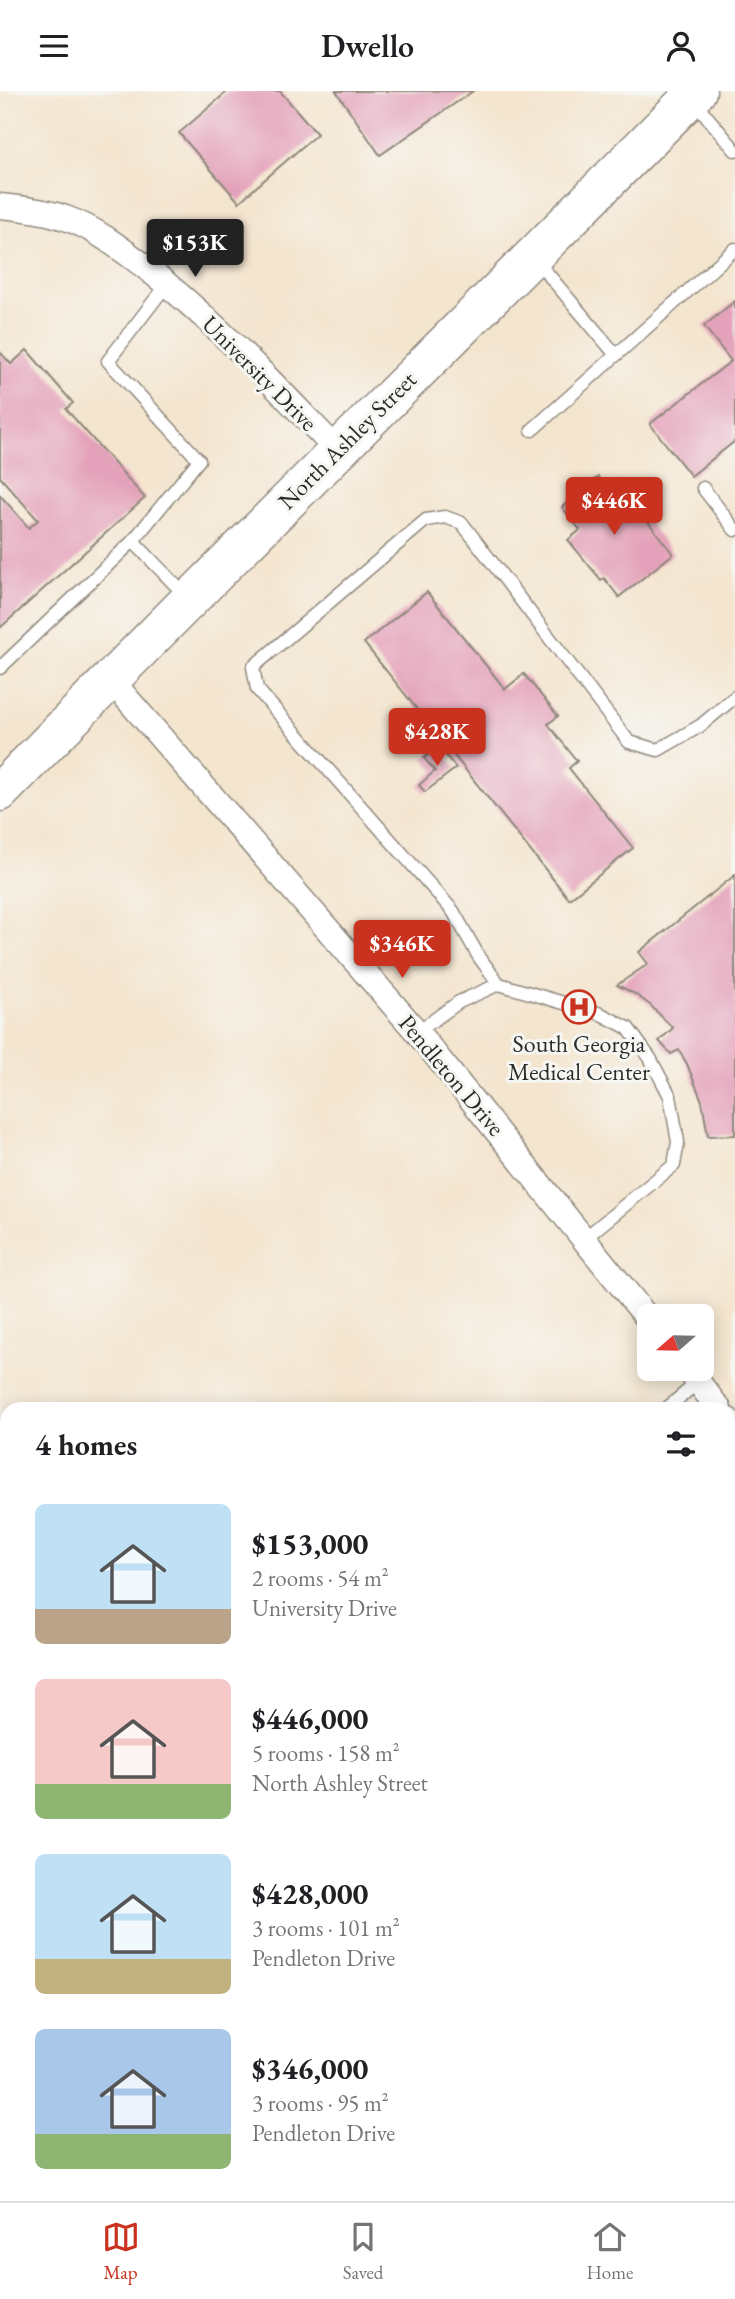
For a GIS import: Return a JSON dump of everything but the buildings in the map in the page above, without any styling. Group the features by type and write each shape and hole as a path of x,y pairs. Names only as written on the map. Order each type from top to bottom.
{"main road":[{"name":"North Ashley Street","path":"0,792 337,450 534,257 690,93"}],"street":[{"name":"University Drive","path":"0,206 18,207 66,218 126,252 225,335 337,450"},
{"name":"Pendleton Drive","path":"110,679 417,1032 637,1304"},
{"path":"698,1381 714,1402"}],"lane":[{"path":"690,93 735,151"},
{"path":"533,430 735,249"},
{"path":"534,257 616,355"},
{"path":"0,668 133,541 200,460 108,361 167,284"},
{"path":"703,488 735,530"},
{"path":"585,1238 674,1165 678,1142 670,1096 650,1058 628,1028 601,1014 499,984 479,957 453,911 257,689 253,667 426,520 445,517 463,523 629,743 658,750 700,726 735,697"},
{"path":"133,541 189,599"},
{"path":"417,1032 459,1002 499,984"},
{"path":"672,1402 688,1381"}],"place":[{"name":"South Georgia Medical Center","path":"579,1007"}]}
